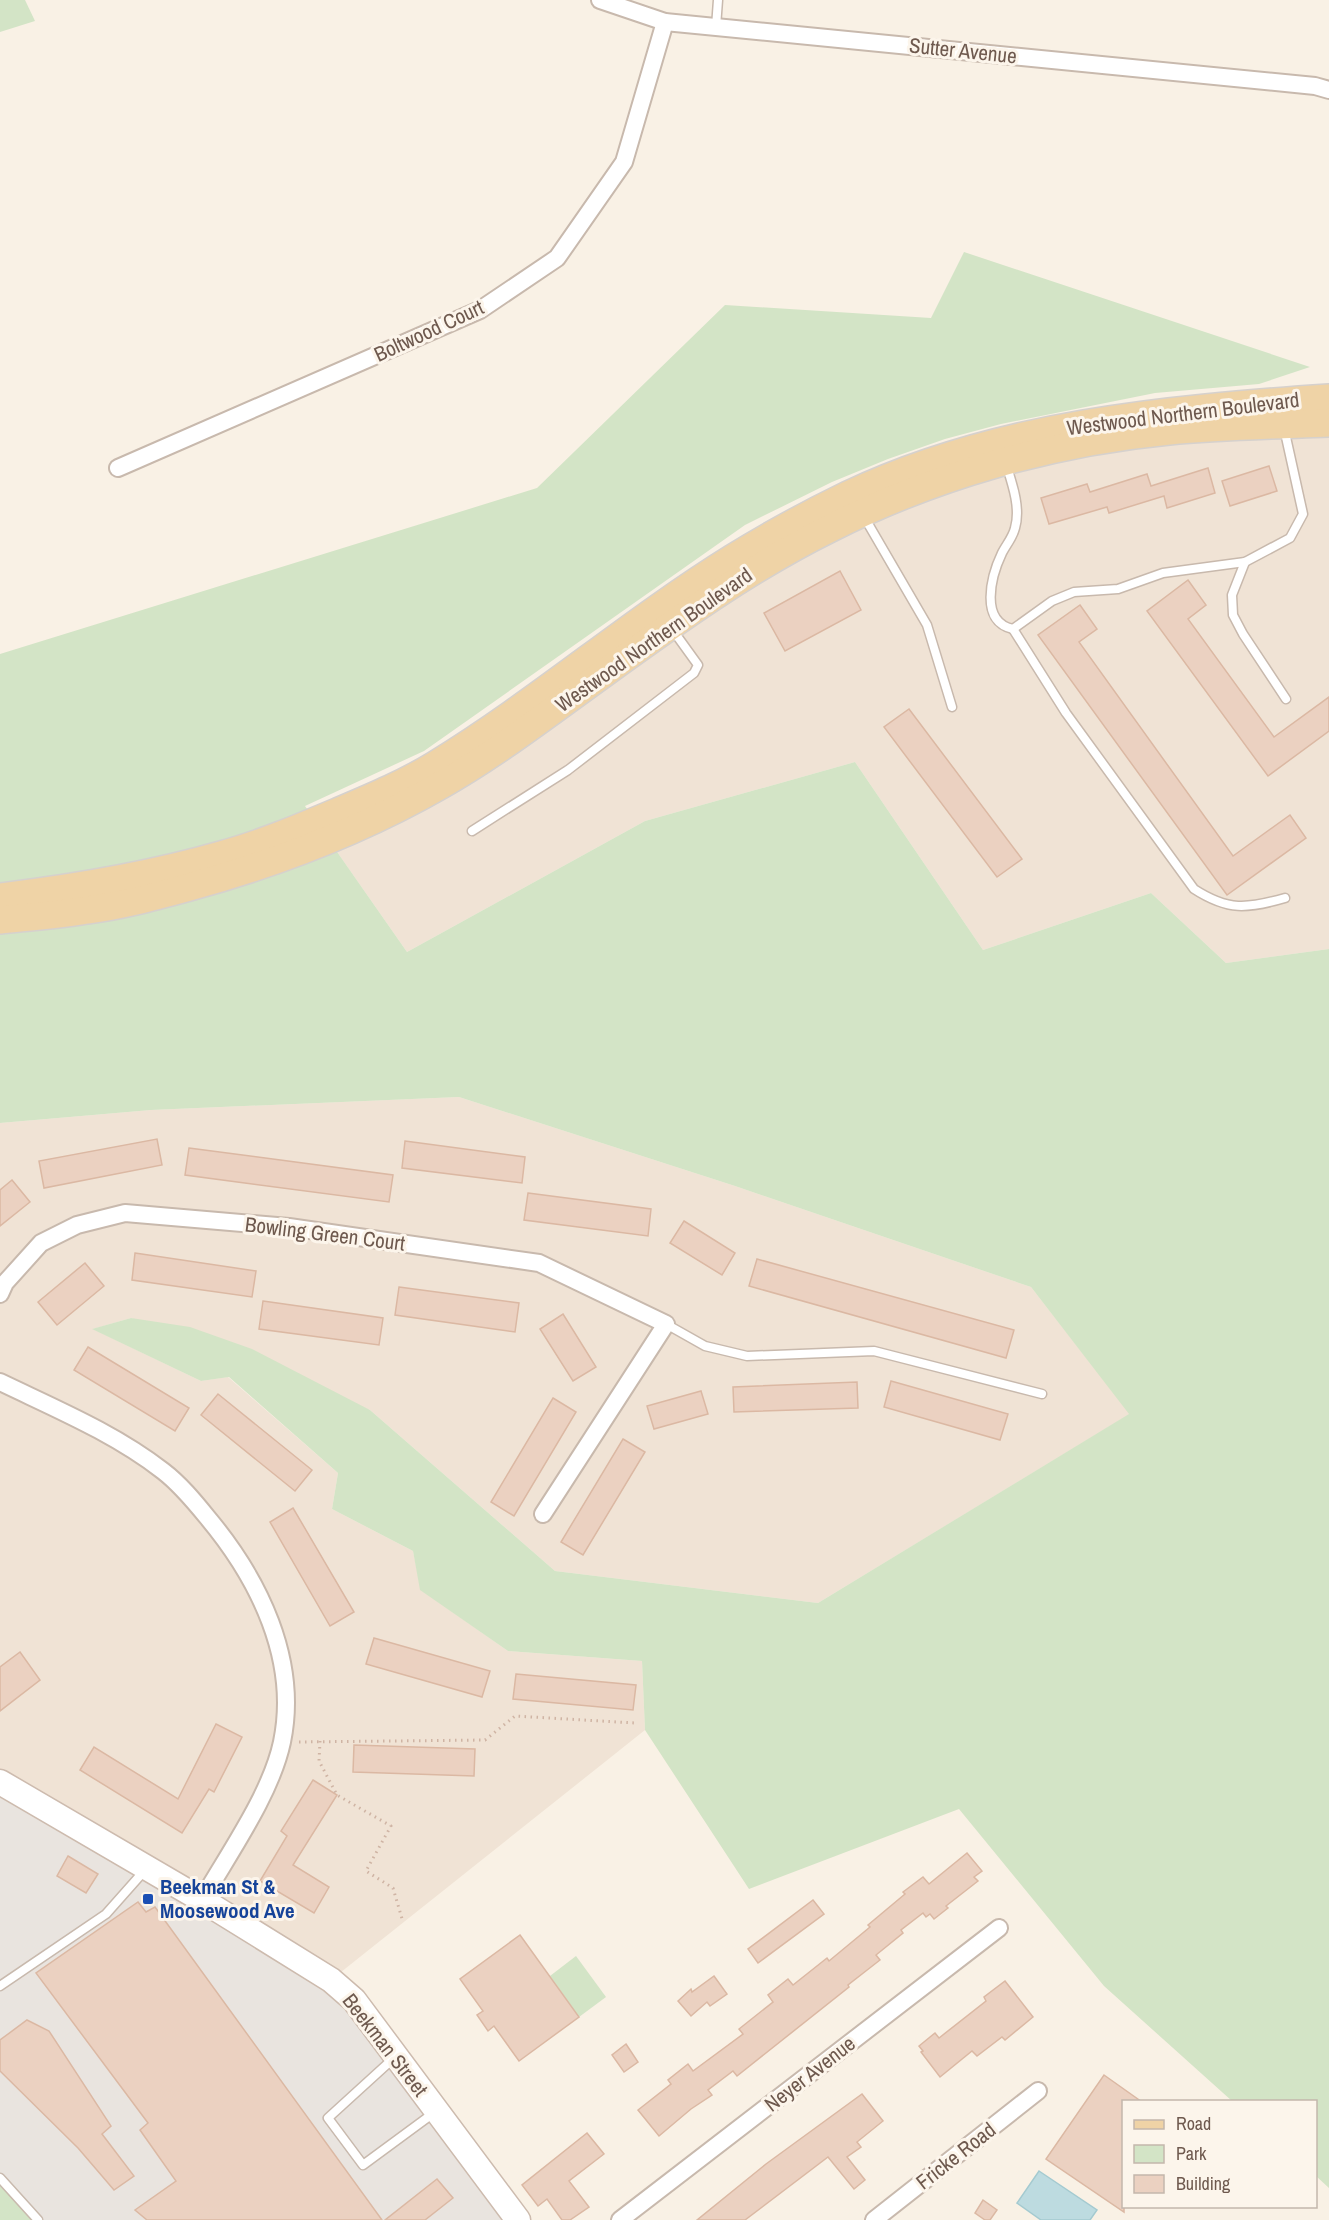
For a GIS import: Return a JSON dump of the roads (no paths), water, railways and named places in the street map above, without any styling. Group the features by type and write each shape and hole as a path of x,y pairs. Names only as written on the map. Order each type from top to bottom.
{"main road":[{"name":"Westwood Northern Boulevard","path":"0,897 90,885 152,873 224,855 293,831 366,800 430,768 664,618 829,528 857,503 939,482 1001,453 1100,441 1281,413 1329,398"},
{"name":"Westwood Northern Boulevard","path":"1281,413 1329,423"},
{"name":"Westwood Northern Boulevard","path":"0,920 89,910 151,897 275,861 380,818 443,784 516,737 664,618"},
{"name":"Beekman Street","path":"0,1782 202,1900 331,1980 354,2000 518,2220"}],"street":[{"name":"Sutter Avenue","path":"600,0 665,22 1315,86 1329,90"},
{"name":"Boltwood Court","path":"118,468 480,310 556,258 624,162 665,22"},
{"name":"Bowling Green Court","path":"0,1294 5,1283 40,1244 76,1225 125,1213 288,1227 539,1263 666,1324"},
{"path":"543,1514 666,1324"},
{"path":"0,1382 79,1419 123,1443 164,1472 191,1498 219,1532 244,1568 268,1613 282,1663 286,1689 282,1742 275,1767 264,1792 202,1900"},
{"name":"Neyer Avenue","path":"628,2218 999,1928"},
{"name":"Fricke Road","path":"874,2220 890,2212 1038,2091"}],"lane":[{"path":"716,27 718,0"},
{"path":"1001,453 1016,500 1016,527 996,569 991,602 996,621 1002,627 1013,629 1052,601 1074,592 1118,589 1163,573 1245,562 1290,538 1304,514 1281,413"},
{"path":"857,503 927,625 952,707"},
{"path":"1245,562 1232,595 1233,615 1286,699"},
{"path":"472,831 567,770 694,673 698,665 664,618"},
{"path":"1013,629 1066,713 1194,889 1212,901 1245,908 1285,898"},
{"path":"666,1324 705,1346 747,1356 874,1352 1042,1394"},
{"path":"0,1986 106,1914 147,1868"},
{"path":"395,2056 328,2118 356,2156 363,2165 436,2111"},
{"path":"0,2178 38,2220"}],"water":[{"path":"1039,2171 1097,2210 1090,2220 1041,2220 1017,2203"}],"place":[{"name":"Beekman St & Moosewood Ave","path":"148,1899"}]}
